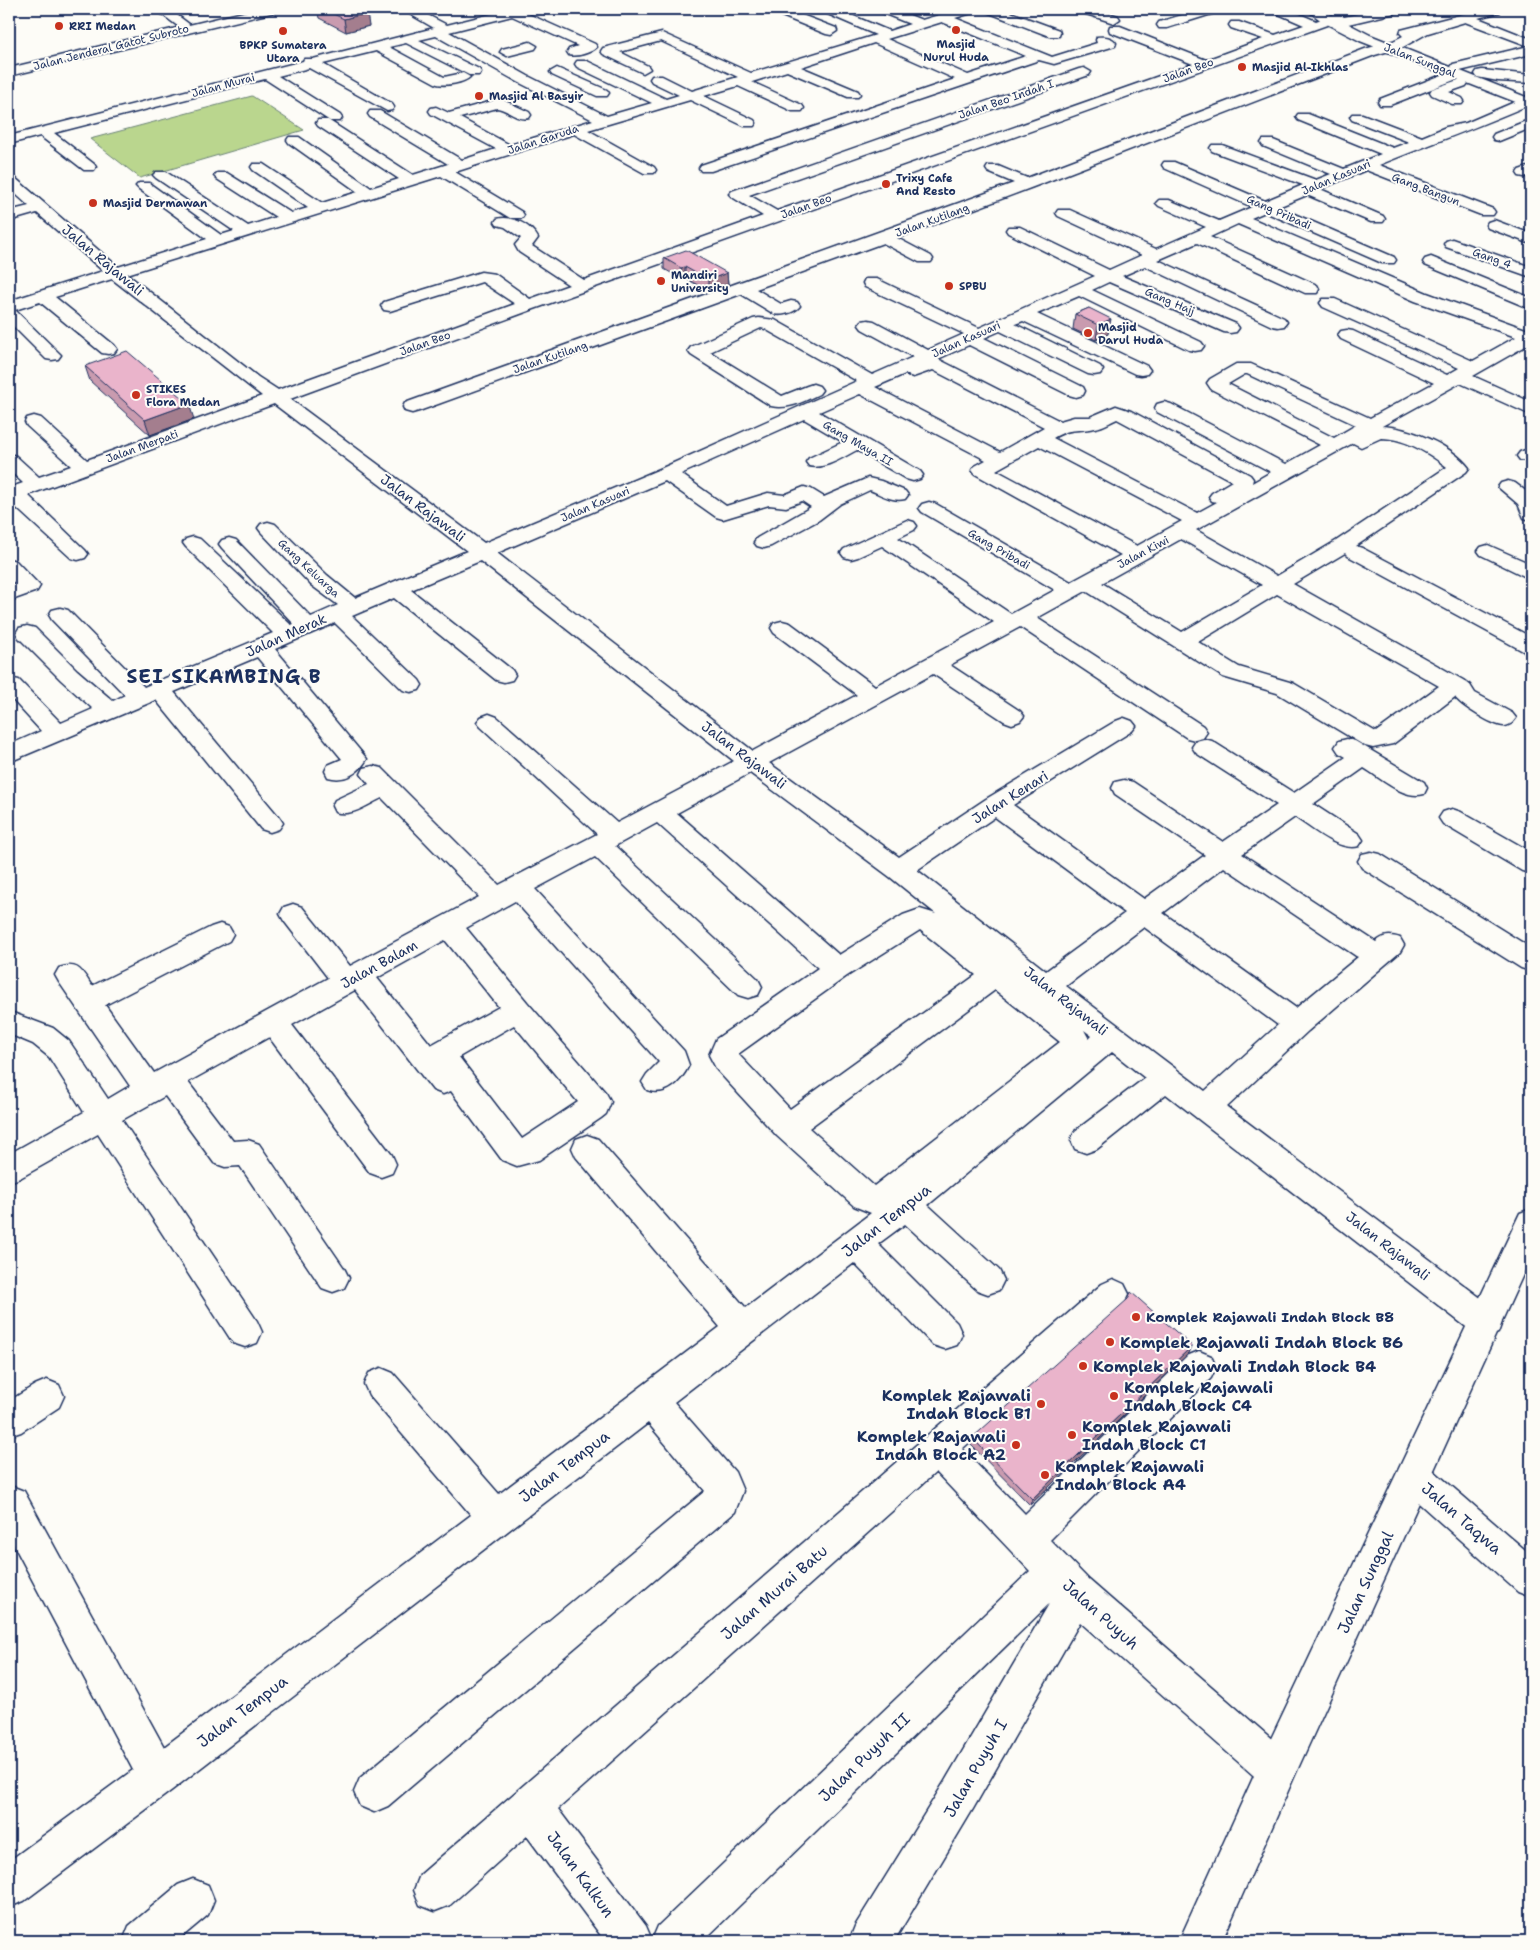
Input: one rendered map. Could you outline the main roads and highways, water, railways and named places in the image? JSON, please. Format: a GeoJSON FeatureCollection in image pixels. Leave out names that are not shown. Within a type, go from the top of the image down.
{"type":"FeatureCollection","features":[{"type":"Feature","properties":{"kind":"place","name":"RRI Medan"},"geometry":{"type":"Point","coordinates":[59,26]}},
{"type":"Feature","properties":{"kind":"place","name":"Masjid Nurul Huda"},"geometry":{"type":"Point","coordinates":[956,30]}},
{"type":"Feature","properties":{"kind":"place","name":"BPKP Sumatera Utara"},"geometry":{"type":"Point","coordinates":[283,31]}},
{"type":"Feature","properties":{"kind":"place","name":"Masjid Al-Ikhlas"},"geometry":{"type":"Point","coordinates":[1242,67]}},
{"type":"Feature","properties":{"kind":"place","name":"Masjid Al Basyir"},"geometry":{"type":"Point","coordinates":[479,96]}},
{"type":"Feature","properties":{"kind":"place","name":"Trixy Cafe And Resto"},"geometry":{"type":"Point","coordinates":[886,184]}},
{"type":"Feature","properties":{"kind":"place","name":"Masjid Dermawan"},"geometry":{"type":"Point","coordinates":[93,203]}},
{"type":"Feature","properties":{"kind":"place","name":"Mandiri University"},"geometry":{"type":"Point","coordinates":[661,281]}},
{"type":"Feature","properties":{"kind":"place","name":"SPBU"},"geometry":{"type":"Point","coordinates":[949,286]}},
{"type":"Feature","properties":{"kind":"place","name":"Masjid Darul Huda"},"geometry":{"type":"Point","coordinates":[1088,333]}},
{"type":"Feature","properties":{"kind":"place","name":"STIKES Flora Medan"},"geometry":{"type":"Point","coordinates":[136,395]}},
{"type":"Feature","properties":{"kind":"place","name":"Komplek Rajawali Indah Block B8"},"geometry":{"type":"Point","coordinates":[1136,1317]}},
{"type":"Feature","properties":{"kind":"place","name":"Komplek Rajawali Indah Block B6"},"geometry":{"type":"Point","coordinates":[1110,1342]}},
{"type":"Feature","properties":{"kind":"place","name":"Komplek Rajawali Indah Block B4"},"geometry":{"type":"Point","coordinates":[1083,1366]}},
{"type":"Feature","properties":{"kind":"place","name":"Komplek Rajawali Indah Block C4"},"geometry":{"type":"Point","coordinates":[1114,1396]}},
{"type":"Feature","properties":{"kind":"place","name":"Komplek Rajawali Indah Block B1"},"geometry":{"type":"Point","coordinates":[1041,1404]}},
{"type":"Feature","properties":{"kind":"place","name":"Komplek Rajawali Indah Block C1"},"geometry":{"type":"Point","coordinates":[1072,1435]}},
{"type":"Feature","properties":{"kind":"place","name":"Komplek Rajawali Indah Block A2"},"geometry":{"type":"Point","coordinates":[1016,1445]}},
{"type":"Feature","properties":{"kind":"place","name":"Komplek Rajawali Indah Block A4"},"geometry":{"type":"Point","coordinates":[1045,1475]}},
{"type":"Feature","properties":{"kind":"district","name":"SEI SIKAMBING B"},"geometry":{"type":"Point","coordinates":[224,676]}}]}
